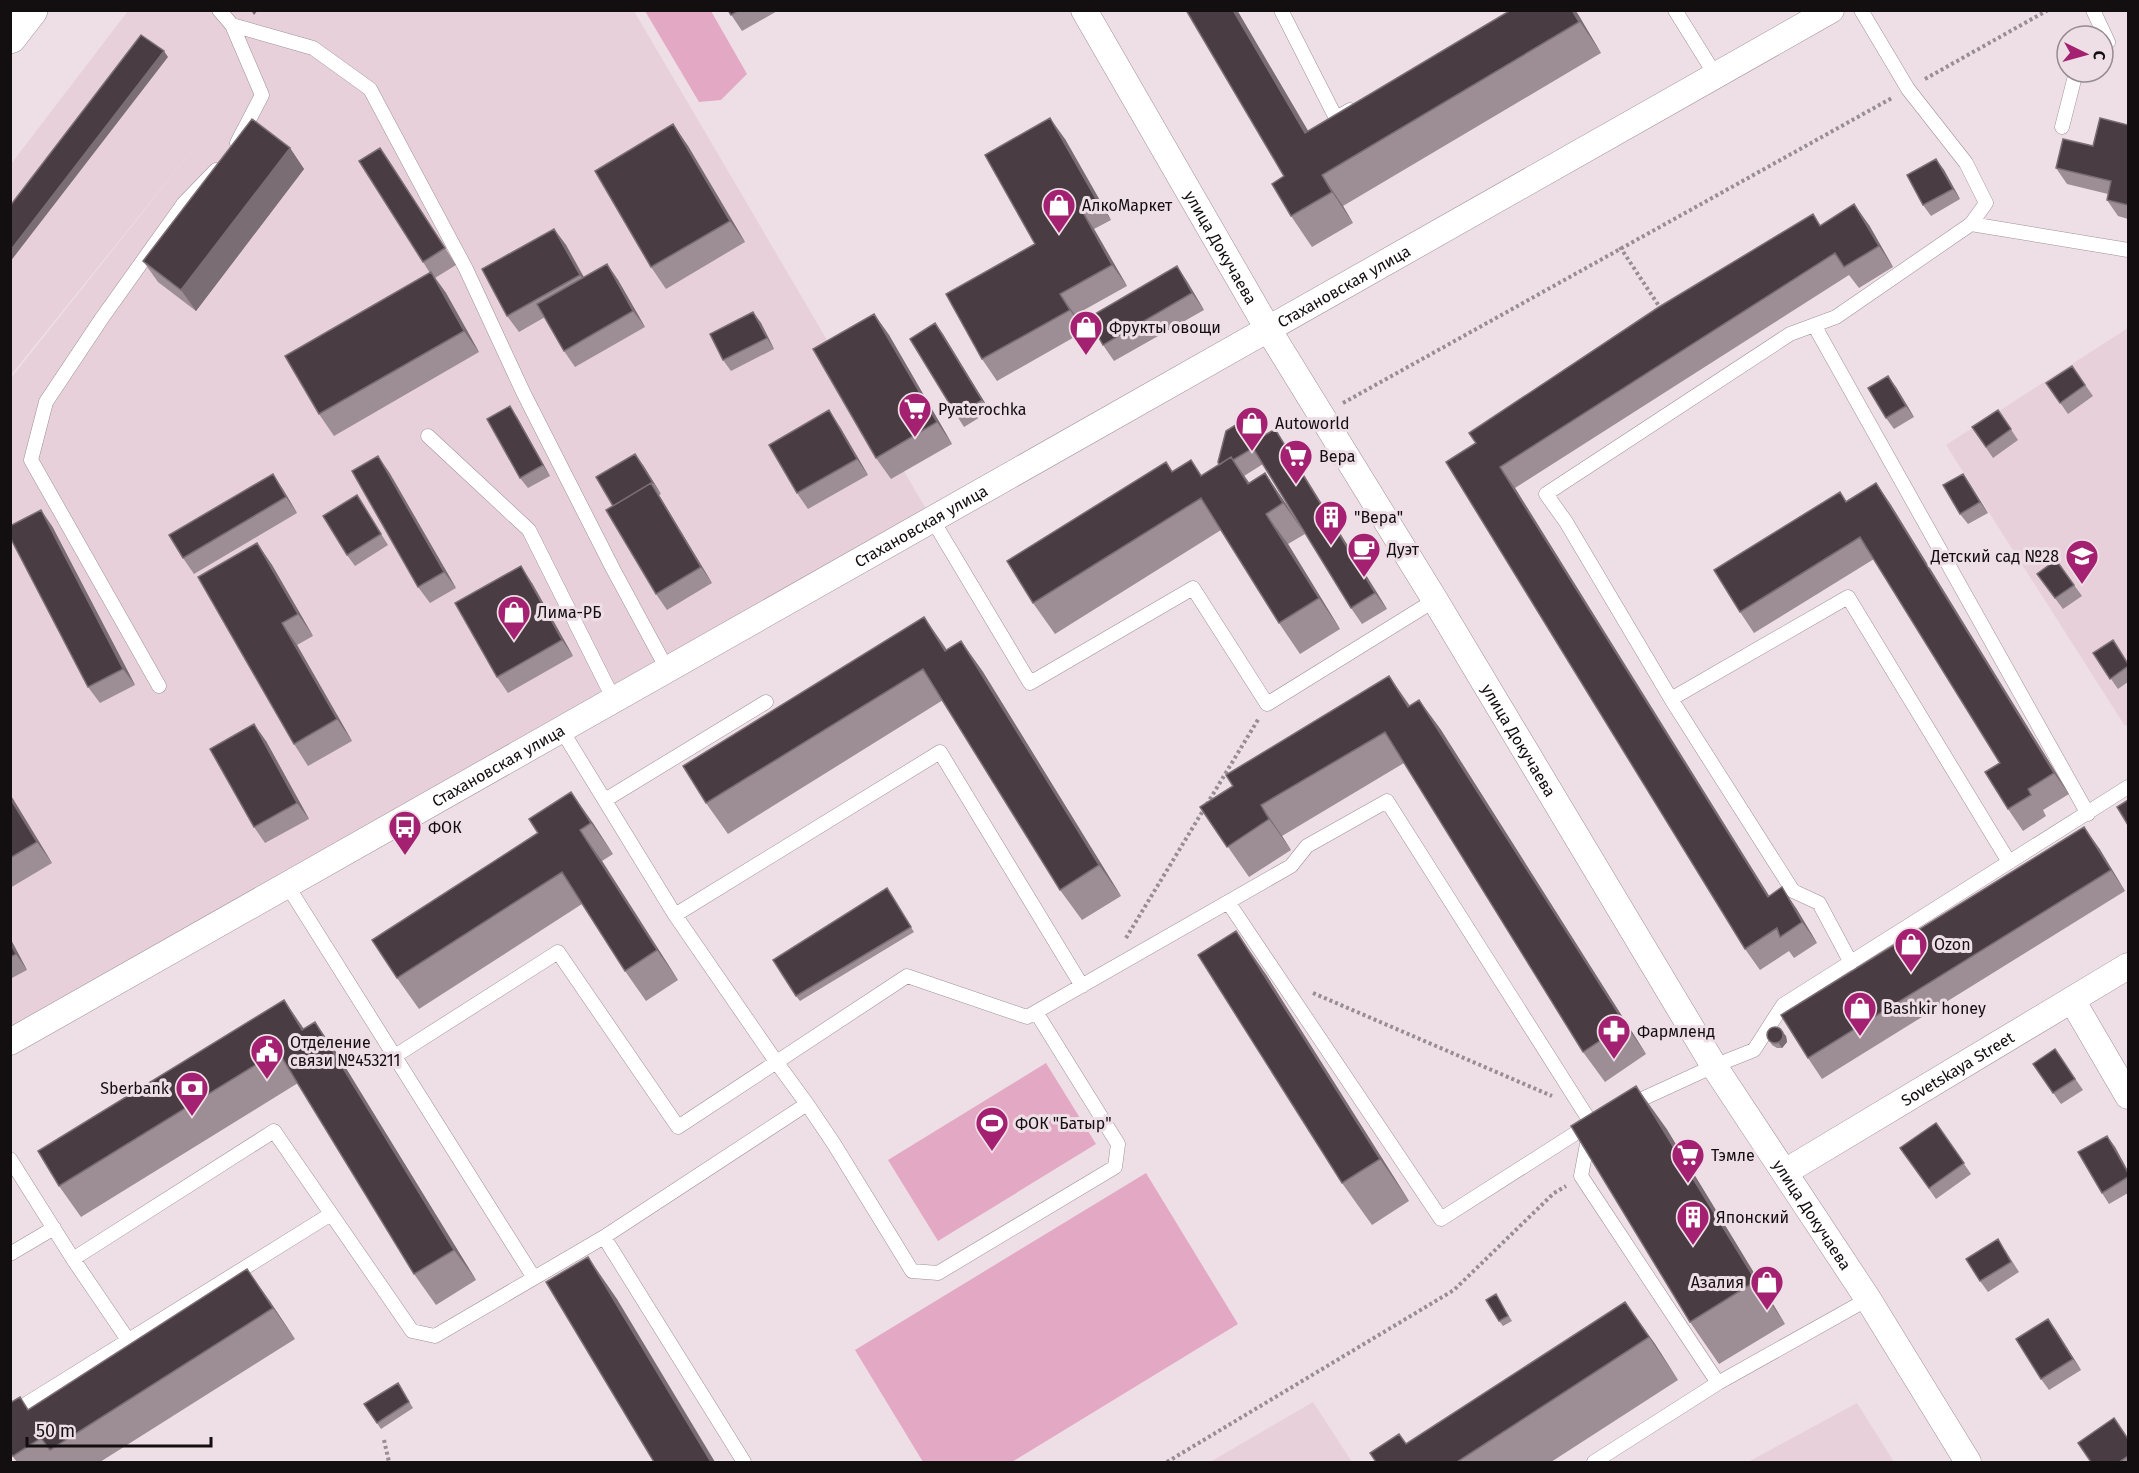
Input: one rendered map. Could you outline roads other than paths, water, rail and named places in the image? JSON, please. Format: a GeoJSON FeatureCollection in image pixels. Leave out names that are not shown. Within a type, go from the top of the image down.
{"type":"FeatureCollection","features":[{"type":"Feature","properties":{"kind":"main road"},"geometry":{"type":"LineString","coordinates":[[10,37],[31,10]]}},
{"type":"Feature","properties":{"kind":"street","name":"Стахановская улица"},"geometry":{"type":"LineString","coordinates":[[10,1042],[1831,10]]}},
{"type":"Feature","properties":{"kind":"street","name":"улица Докучаева"},"geometry":{"type":"LineString","coordinates":[[1092,13],[1268,329],[1436,600],[1714,1066],[1868,1299],[1968,1462]]}},
{"type":"Feature","properties":{"kind":"street","name":"Sovetskaya Street"},"geometry":{"type":"LineString","coordinates":[[1785,1172],[2128,966]]}},
{"type":"Feature","properties":{"kind":"street"},"geometry":{"type":"LineString","coordinates":[[2072,1000],[2128,1096]]}},
{"type":"Feature","properties":{"kind":"lane"},"geometry":{"type":"LineString","coordinates":[[159,686],[31,460],[46,402],[184,203],[229,155],[262,95],[232,26],[219,10]]}},
{"type":"Feature","properties":{"kind":"lane"},"geometry":{"type":"LineString","coordinates":[[1281,10],[1336,118],[1367,101]]}},
{"type":"Feature","properties":{"kind":"lane"},"geometry":{"type":"LineString","coordinates":[[1675,10],[1716,76]]}},
{"type":"Feature","properties":{"kind":"lane"},"geometry":{"type":"LineString","coordinates":[[1851,963],[1819,903],[1793,891],[1671,699],[1566,522],[1545,494],[1790,334],[1836,317],[1971,224],[1986,203],[1966,163],[1908,89],[1861,10]]}},
{"type":"Feature","properties":{"kind":"lane"},"geometry":{"type":"LineString","coordinates":[[2093,10],[2100,24]]}},
{"type":"Feature","properties":{"kind":"lane"},"geometry":{"type":"LineString","coordinates":[[232,26],[313,48],[370,89],[466,269],[524,394],[667,669]]}},
{"type":"Feature","properties":{"kind":"lane"},"geometry":{"type":"LineString","coordinates":[[2062,127],[2073,84]]}},
{"type":"Feature","properties":{"kind":"lane"},"geometry":{"type":"LineString","coordinates":[[1971,224],[2128,250]]}},
{"type":"Feature","properties":{"kind":"lane"},"geometry":{"type":"LineString","coordinates":[[1814,325],[2088,814]]}},
{"type":"Feature","properties":{"kind":"lane"},"geometry":{"type":"LineString","coordinates":[[428,436],[529,530],[614,700]]}},
{"type":"Feature","properties":{"kind":"lane"},"geometry":{"type":"LineString","coordinates":[[932,519],[1030,683],[1193,588],[1267,704],[1436,600]]}},
{"type":"Feature","properties":{"kind":"lane"},"geometry":{"type":"LineString","coordinates":[[1671,699],[1848,597],[2010,862]]}},
{"type":"Feature","properties":{"kind":"lane"},"geometry":{"type":"LineString","coordinates":[[604,800],[766,702]]}},
{"type":"Feature","properties":{"kind":"lane"},"geometry":{"type":"LineString","coordinates":[[561,729],[675,915],[834,1144],[912,1271],[938,1273],[1115,1167],[1119,1144],[1036,1012]]}},
{"type":"Feature","properties":{"kind":"lane"},"geometry":{"type":"LineString","coordinates":[[675,915],[940,752],[1082,986]]}},
{"type":"Feature","properties":{"kind":"lane"},"geometry":{"type":"LineString","coordinates":[[1228,902],[1441,1219],[1602,1118],[1754,1050],[1783,1005],[2128,787]]}},
{"type":"Feature","properties":{"kind":"lane"},"geometry":{"type":"LineString","coordinates":[[395,1056],[558,952],[678,1127],[907,976],[1027,1017],[1291,866],[1307,846],[1387,801],[1583,1109],[1602,1118]]}},
{"type":"Feature","properties":{"kind":"lane"},"geometry":{"type":"LineString","coordinates":[[287,885],[534,1278]]}},
{"type":"Feature","properties":{"kind":"lane"},"geometry":{"type":"LineString","coordinates":[[73,1259],[274,1131],[412,1331],[435,1336],[604,1237],[807,1104]]}},
{"type":"Feature","properties":{"kind":"lane"},"geometry":{"type":"LineString","coordinates":[[1602,1118],[1581,1176],[1718,1383]]}},
{"type":"Feature","properties":{"kind":"lane"},"geometry":{"type":"LineString","coordinates":[[10,1159],[73,1259],[128,1340]]}},
{"type":"Feature","properties":{"kind":"lane"},"geometry":{"type":"LineString","coordinates":[[10,1414],[331,1214]]}},
{"type":"Feature","properties":{"kind":"lane"},"geometry":{"type":"LineString","coordinates":[[10,1254],[54,1228]]}},
{"type":"Feature","properties":{"kind":"lane"},"geometry":{"type":"LineString","coordinates":[[604,1237],[744,1462]]}},
{"type":"Feature","properties":{"kind":"lane"},"geometry":{"type":"LineString","coordinates":[[1594,1462],[1718,1383],[1868,1299]]}},
{"type":"Feature","properties":{"kind":"place","name":"АлкоМаркет"},"geometry":{"type":"Point","coordinates":[1059,234]}},
{"type":"Feature","properties":{"kind":"place","name":"Фрукты овощи"},"geometry":{"type":"Point","coordinates":[1086,356]}},
{"type":"Feature","properties":{"kind":"place","name":"Pyaterochka"},"geometry":{"type":"Point","coordinates":[915,438]}},
{"type":"Feature","properties":{"kind":"place","name":"Autoworld"},"geometry":{"type":"Point","coordinates":[1252,452]}},
{"type":"Feature","properties":{"kind":"place","name":"Вера"},"geometry":{"type":"Point","coordinates":[1296,485]}},
{"type":"Feature","properties":{"kind":"place","name":"\"Вера\""},"geometry":{"type":"Point","coordinates":[1331,546]}},
{"type":"Feature","properties":{"kind":"place","name":"Дуэт"},"geometry":{"type":"Point","coordinates":[1364,578]}},
{"type":"Feature","properties":{"kind":"place","name":"Детский сад №28"},"geometry":{"type":"Point","coordinates":[2082,585]}},
{"type":"Feature","properties":{"kind":"place","name":"Лима-РБ"},"geometry":{"type":"Point","coordinates":[514,641]}},
{"type":"Feature","properties":{"kind":"place","name":"ФОК"},"geometry":{"type":"Point","coordinates":[405,856]}},
{"type":"Feature","properties":{"kind":"place","name":"Ozon"},"geometry":{"type":"Point","coordinates":[1911,973]}},
{"type":"Feature","properties":{"kind":"place","name":"Bashkir honey"},"geometry":{"type":"Point","coordinates":[1860,1037]}},
{"type":"Feature","properties":{"kind":"place","name":"Фармленд"},"geometry":{"type":"Point","coordinates":[1614,1060]}},
{"type":"Feature","properties":{"kind":"place","name":"Отделение связи №453211"},"geometry":{"type":"Point","coordinates":[267,1080]}},
{"type":"Feature","properties":{"kind":"place","name":"Sberbank"},"geometry":{"type":"Point","coordinates":[192,1117]}},
{"type":"Feature","properties":{"kind":"place","name":"ФОК \"Батыр\""},"geometry":{"type":"Point","coordinates":[992,1152]}},
{"type":"Feature","properties":{"kind":"place","name":"Тэмле"},"geometry":{"type":"Point","coordinates":[1688,1184]}},
{"type":"Feature","properties":{"kind":"place","name":"Японский"},"geometry":{"type":"Point","coordinates":[1693,1246]}},
{"type":"Feature","properties":{"kind":"place","name":"Азалия"},"geometry":{"type":"Point","coordinates":[1767,1311]}}]}
